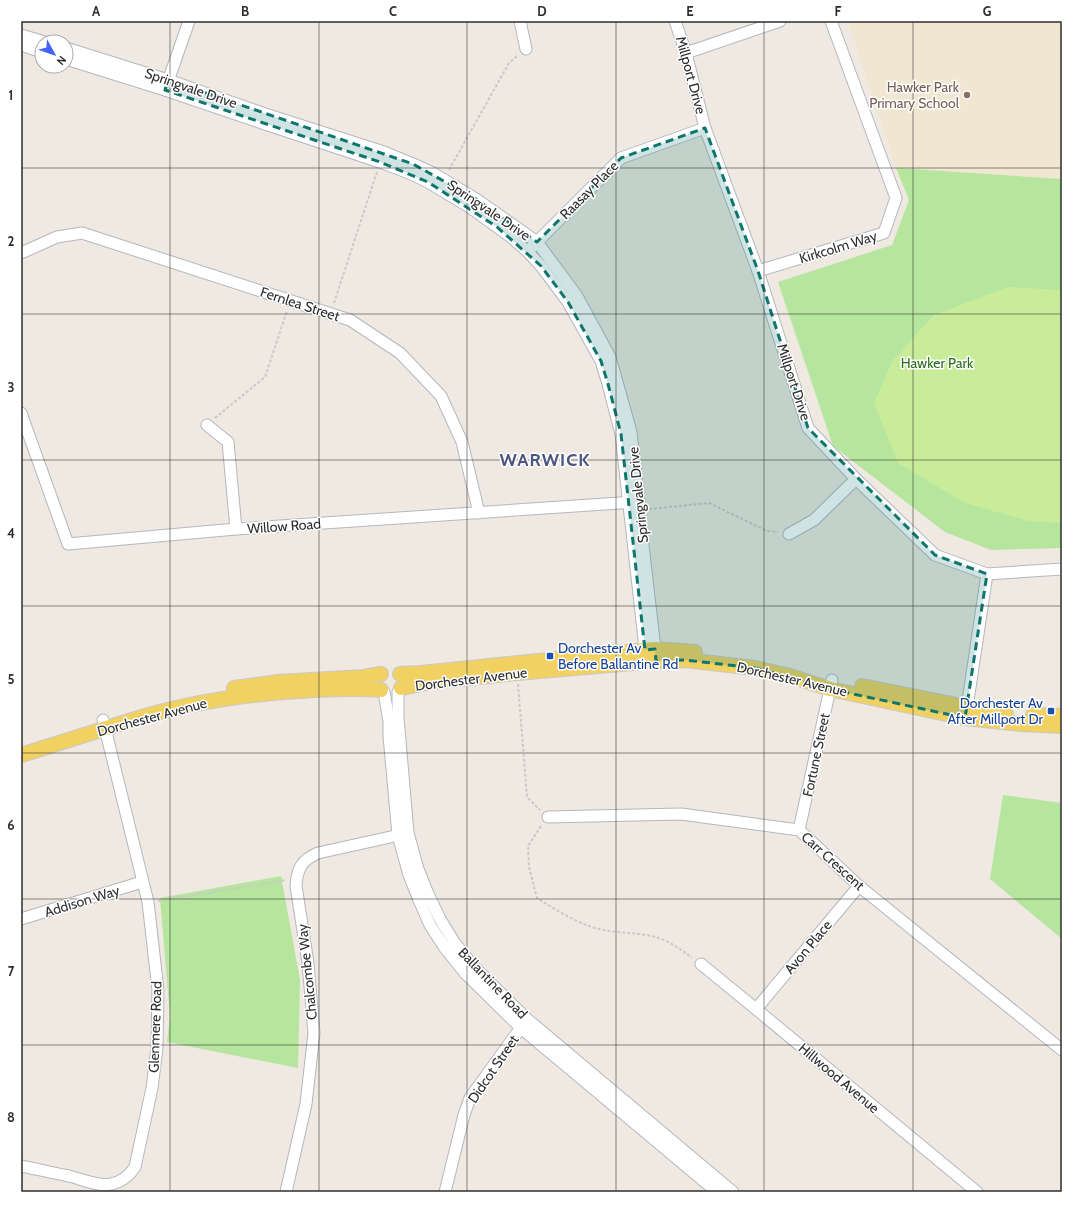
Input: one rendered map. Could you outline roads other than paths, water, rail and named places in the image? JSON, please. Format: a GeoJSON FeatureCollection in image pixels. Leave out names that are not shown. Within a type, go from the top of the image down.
{"type":"FeatureCollection","features":[{"type":"Feature","properties":{"kind":"main road","name":"Dorchester Avenue"},"geometry":{"type":"LineString","coordinates":[[400,674],[651,656],[726,654],[760,661],[831,684],[966,713],[1020,724],[1062,726]]}},
{"type":"Feature","properties":{"kind":"main road","name":"Dorchester Avenue"},"geometry":{"type":"LineString","coordinates":[[21,745],[203,703],[239,697],[315,690],[365,688],[393,694],[399,690],[432,682],[651,656]]}},
{"type":"Feature","properties":{"kind":"main road","name":"Dorchester Avenue"},"geometry":{"type":"LineString","coordinates":[[21,755],[104,725],[147,707],[208,692],[278,682],[363,677],[381,674],[388,670],[397,671],[400,674],[403,681],[399,690]]}},
{"type":"Feature","properties":{"kind":"main road"},"geometry":{"type":"LineString","coordinates":[[381,674],[378,684],[382,691]]}},
{"type":"Feature","properties":{"kind":"main road","name":"Dorchester Avenue"},"geometry":{"type":"LineString","coordinates":[[966,713],[1062,716]]}},
{"type":"Feature","properties":{"kind":"street"},"geometry":{"type":"LineString","coordinates":[[166,85],[189,21]]}},
{"type":"Feature","properties":{"kind":"street"},"geometry":{"type":"LineString","coordinates":[[520,21],[526,49]]}},
{"type":"Feature","properties":{"kind":"street","name":"Millport Drive"},"geometry":{"type":"LineString","coordinates":[[675,21],[686,53],[705,128],[758,271],[808,428],[856,479],[935,555],[987,574]]}},
{"type":"Feature","properties":{"kind":"street"},"geometry":{"type":"LineString","coordinates":[[686,53],[780,21]]}},
{"type":"Feature","properties":{"kind":"street","name":"Kirkcolm Way"},"geometry":{"type":"LineString","coordinates":[[758,271],[884,233],[896,198],[830,21]]}},
{"type":"Feature","properties":{"kind":"street"},"geometry":{"type":"LineString","coordinates":[[21,35],[34,39]]}},
{"type":"Feature","properties":{"kind":"street"},"geometry":{"type":"LineString","coordinates":[[21,45],[34,49]]}},
{"type":"Feature","properties":{"kind":"street","name":"Springvale Drive"},"geometry":{"type":"LineString","coordinates":[[74,51],[262,123],[380,162],[428,182],[470,208],[511,237],[541,266],[568,302],[601,361],[614,404],[636,505]]}},
{"type":"Feature","properties":{"kind":"street","name":"Springvale Drive"},"geometry":{"type":"LineString","coordinates":[[74,61],[166,85],[265,114],[384,152],[443,179],[476,199],[537,242],[576,296],[610,357],[631,432],[636,505],[651,656]]}},
{"type":"Feature","properties":{"kind":"street","name":"Raasay Place"},"geometry":{"type":"LineString","coordinates":[[527,251],[621,158],[705,128]]}},
{"type":"Feature","properties":{"kind":"street","name":"Fernlea Street"},"geometry":{"type":"LineString","coordinates":[[21,254],[57,237],[82,233],[350,320],[400,353],[441,396],[462,442],[479,513]]}},
{"type":"Feature","properties":{"kind":"street","name":"Willow Road"},"geometry":{"type":"LineString","coordinates":[[21,413],[68,544],[236,529],[479,513],[636,505]]}},
{"type":"Feature","properties":{"kind":"street"},"geometry":{"type":"LineString","coordinates":[[207,425],[228,442],[236,529]]}},
{"type":"Feature","properties":{"kind":"street"},"geometry":{"type":"LineString","coordinates":[[790,534],[814,520],[856,479]]}},
{"type":"Feature","properties":{"kind":"street"},"geometry":{"type":"LineString","coordinates":[[966,713],[987,574],[1062,569]]}},
{"type":"Feature","properties":{"kind":"street","name":"Fortune Street"},"geometry":{"type":"LineString","coordinates":[[799,830],[831,684]]}},
{"type":"Feature","properties":{"kind":"street","name":"Ballantine Road"},"geometry":{"type":"LineString","coordinates":[[399,690],[398,718],[403,834]]}},
{"type":"Feature","properties":{"kind":"street","name":"Ballantine Road"},"geometry":{"type":"LineString","coordinates":[[382,691],[389,721],[389,736],[409,875],[430,925],[444,948],[465,973],[717,1192]]}},
{"type":"Feature","properties":{"kind":"street","name":"Glenmere Road"},"geometry":{"type":"LineString","coordinates":[[21,1166],[110,1185],[124,1180],[135,1167],[152,1088],[157,1048],[158,990],[148,902],[104,725]]}},
{"type":"Feature","properties":{"kind":"street","name":"Carr Crescent"},"geometry":{"type":"LineString","coordinates":[[548,817],[681,814],[799,830],[859,886],[1062,1050]]}},
{"type":"Feature","properties":{"kind":"street","name":"Chalcombe Way"},"geometry":{"type":"LineString","coordinates":[[286,1192],[306,1104],[314,1032],[308,963],[296,878],[303,862],[318,852],[403,834]]}},
{"type":"Feature","properties":{"kind":"street","name":"Addison Way"},"geometry":{"type":"LineString","coordinates":[[21,919],[142,882]]}},
{"type":"Feature","properties":{"kind":"street","name":"Avon Place"},"geometry":{"type":"LineString","coordinates":[[756,1009],[859,886]]}},
{"type":"Feature","properties":{"kind":"street","name":"Hillwood Avenue"},"geometry":{"type":"LineString","coordinates":[[701,964],[977,1192]]}},
{"type":"Feature","properties":{"kind":"street","name":"Ballantine Road"},"geometry":{"type":"LineString","coordinates":[[524,1024],[733,1192]]}},
{"type":"Feature","properties":{"kind":"street","name":"Didcot Street"},"geometry":{"type":"LineString","coordinates":[[445,1192],[464,1115],[470,1098],[524,1024]]}},
{"type":"Feature","properties":{"kind":"place","name":"Hawker Park Primary School"},"geometry":{"type":"Point","coordinates":[967,95]}},
{"type":"Feature","properties":{"kind":"place","name":"Dorchester Av Before Ballantine Rd"},"geometry":{"type":"Point","coordinates":[550,656]}},
{"type":"Feature","properties":{"kind":"place","name":"Dorchester Av After Millport Dr"},"geometry":{"type":"Point","coordinates":[1051,711]}},
{"type":"Feature","properties":{"kind":"district","name":"WARWICK"},"geometry":{"type":"Point","coordinates":[545,460]}},
{"type":"Feature","properties":{"kind":"park label","name":"Hawker Park"},"geometry":{"type":"Point","coordinates":[937,363]}}]}
